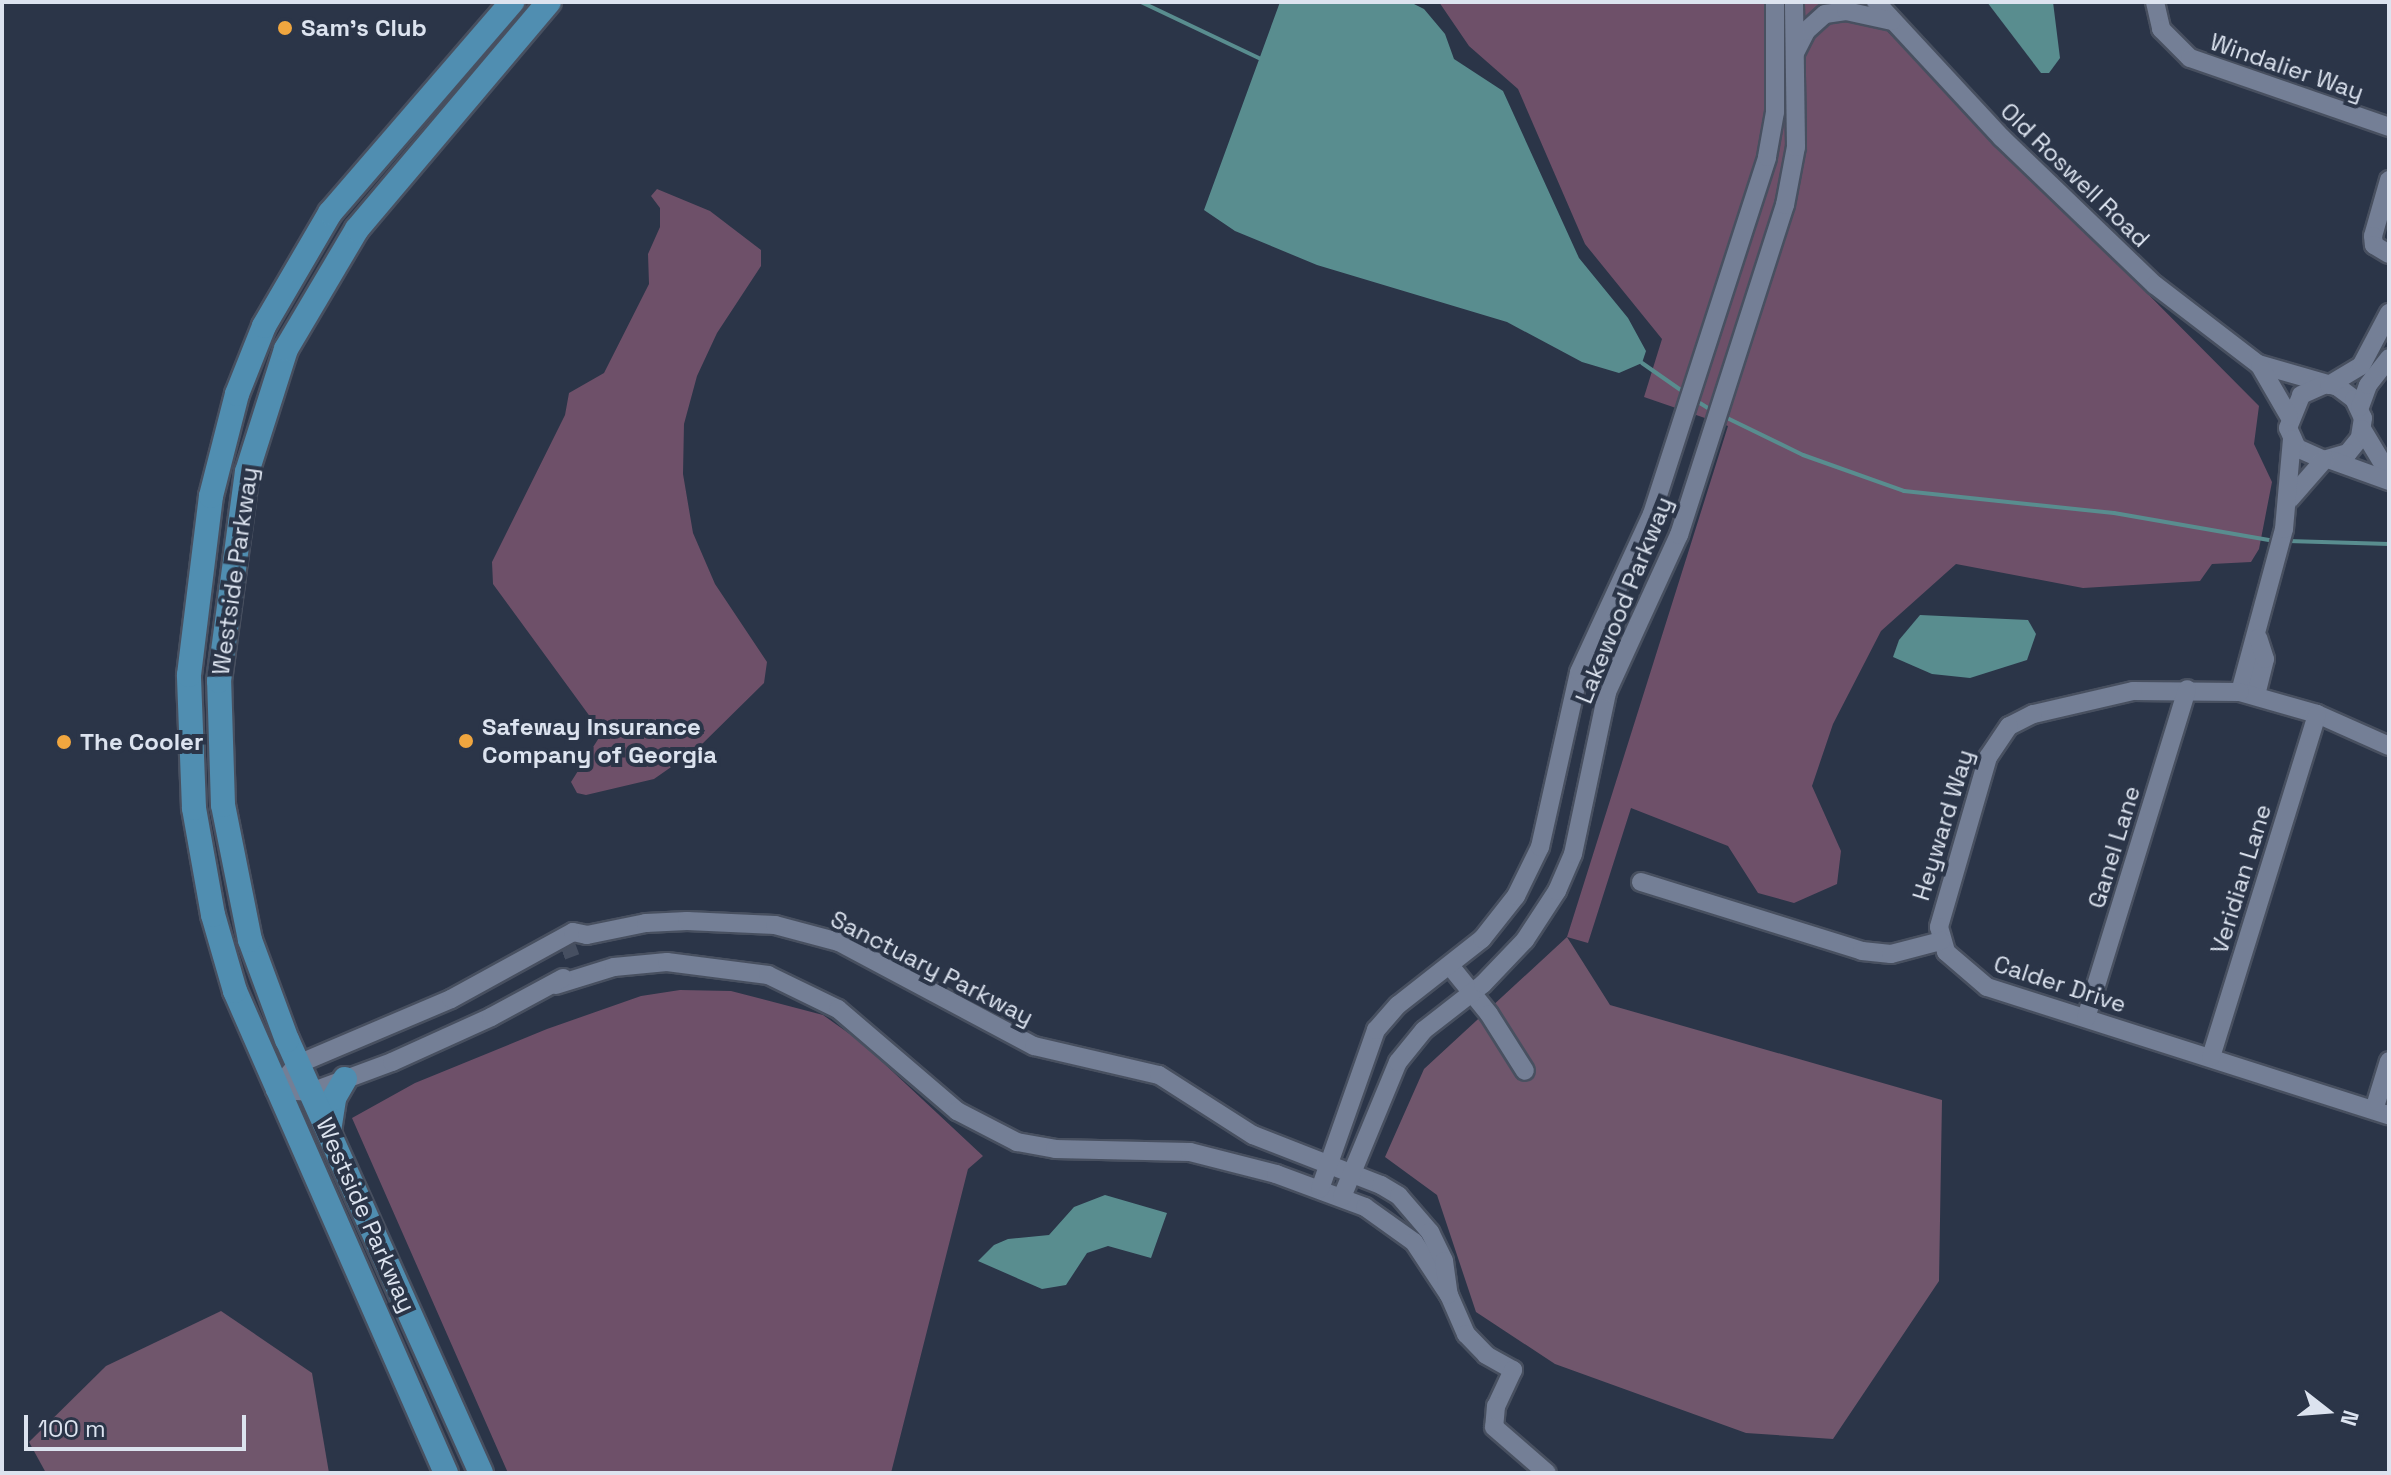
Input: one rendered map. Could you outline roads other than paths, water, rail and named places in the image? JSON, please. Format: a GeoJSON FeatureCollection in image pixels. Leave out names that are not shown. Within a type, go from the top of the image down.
{"type":"FeatureCollection","features":[{"type":"Feature","properties":{"kind":"main road","name":"Westside Parkway"},"geometry":{"type":"LineString","coordinates":[[446,1473],[275,1090],[222,950],[194,808],[189,675],[211,496],[250,358],[302,253],[354,184],[512,2]]}},
{"type":"Feature","properties":{"kind":"main road","name":"Westside Parkway"},"geometry":{"type":"LineString","coordinates":[[481,1473],[298,1064],[250,940],[230,855],[220,772],[222,632],[247,472],[275,377],[328,271],[383,195],[516,47],[549,2]]}},
{"type":"Feature","properties":{"kind":"main road"},"geometry":{"type":"LineString","coordinates":[[329,1131],[334,1098],[345,1079]]}},
{"type":"Feature","properties":{"kind":"street","name":"Lakewood Parkway"},"geometry":{"type":"LineString","coordinates":[[1320,1189],[1376,1030],[1398,1005],[1451,967],[1499,919],[1528,873],[1548,822],[1579,672],[1652,514],[1773,134],[1775,2]]}},
{"type":"Feature","properties":{"kind":"street","name":"Lakewood Parkway"},"geometry":{"type":"LineString","coordinates":[[1342,1197],[1398,1062],[1424,1030],[1472,992],[1525,940],[1552,899],[1573,854],[1607,692],[1679,535],[1785,205],[1796,147],[1794,2]]}},
{"type":"Feature","properties":{"kind":"street","name":"Windalier Way"},"geometry":{"type":"LineString","coordinates":[[2155,2],[2161,29],[2190,58],[2389,127]]}},
{"type":"Feature","properties":{"kind":"street","name":"Old Roswell Road"},"geometry":{"type":"LineString","coordinates":[[1877,3],[2081,216],[2155,285],[2258,364],[2347,392],[2360,407]]}},
{"type":"Feature","properties":{"kind":"street"},"geometry":{"type":"LineString","coordinates":[[1793,59],[1806,31],[1825,14],[1846,11],[1892,21]]}},
{"type":"Feature","properties":{"kind":"street"},"geometry":{"type":"LineString","coordinates":[[2389,180],[2373,236],[2374,245],[2389,254]]}},
{"type":"Feature","properties":{"kind":"street"},"geometry":{"type":"LineString","coordinates":[[2289,416],[2301,395],[2361,366],[2389,313]]}},
{"type":"Feature","properties":{"kind":"street"},"geometry":{"type":"LineString","coordinates":[[2389,358],[2368,385],[2360,407],[2362,429],[2389,474]]}},
{"type":"Feature","properties":{"kind":"street","name":"Old Roswell Road"},"geometry":{"type":"LineString","coordinates":[[2258,364],[2289,416],[2292,439]]}},
{"type":"Feature","properties":{"kind":"street"},"geometry":{"type":"LineString","coordinates":[[2289,502],[2308,473],[2328,460],[2348,453],[2362,429]]}},
{"type":"Feature","properties":{"kind":"street"},"geometry":{"type":"LineString","coordinates":[[2292,439],[2305,455],[2389,481]]}},
{"type":"Feature","properties":{"kind":"street"},"geometry":{"type":"LineString","coordinates":[[2248,694],[2265,659],[2258,638],[2289,502],[2292,439]]}},
{"type":"Feature","properties":{"kind":"street","name":"Heyward Way"},"geometry":{"type":"LineString","coordinates":[[1941,941],[1941,913],[1988,757],[2000,735],[2033,714],[2111,695],[2187,689],[2248,694],[2317,714],[2389,746]]}},
{"type":"Feature","properties":{"kind":"street","name":"Ganel Lane"},"geometry":{"type":"LineString","coordinates":[[2086,1018],[2187,689]]}},
{"type":"Feature","properties":{"kind":"street","name":"Veridian Lane"},"geometry":{"type":"LineString","coordinates":[[2211,1057],[2317,714]]}},
{"type":"Feature","properties":{"kind":"street"},"geometry":{"type":"LineString","coordinates":[[1641,882],[1862,951],[1891,954],[1941,941]]}},
{"type":"Feature","properties":{"kind":"street","name":"Sanctuary Parkway"},"geometry":{"type":"LineString","coordinates":[[275,1090],[298,1064],[568,945],[646,923],[718,921],[820,935],[1001,1033],[1034,1046],[1159,1075],[1253,1135],[1351,1172],[1399,1196],[1421,1218],[1444,1261],[1449,1295]]}},
{"type":"Feature","properties":{"kind":"street","name":"Calder Drive"},"geometry":{"type":"LineString","coordinates":[[1941,941],[1977,983],[2381,1112]]}},
{"type":"Feature","properties":{"kind":"street"},"geometry":{"type":"LineString","coordinates":[[275,1090],[311,1092],[561,980],[569,985],[592,969],[693,962],[768,975],[838,1009],[957,1111],[1017,1142],[1055,1149],[1190,1152],[1342,1197],[1401,1229],[1449,1295],[1476,1346],[1513,1370],[1496,1406],[1494,1427],[1547,1473]]}},
{"type":"Feature","properties":{"kind":"street"},"geometry":{"type":"LineString","coordinates":[[1451,967],[1472,992],[1525,1071]]}},
{"type":"Feature","properties":{"kind":"street"},"geometry":{"type":"LineString","coordinates":[[2381,1112],[2389,1061]]}},
{"type":"Feature","properties":{"kind":"waterway"},"geometry":{"type":"LineString","coordinates":[[1141,2],[1259,58]]}},
{"type":"Feature","properties":{"kind":"waterway"},"geometry":{"type":"LineString","coordinates":[[1642,363],[1685,393]]}},
{"type":"Feature","properties":{"kind":"waterway"},"geometry":{"type":"LineString","coordinates":[[1695,400],[1711,410]]}},
{"type":"Feature","properties":{"kind":"waterway"},"geometry":{"type":"LineString","coordinates":[[1723,416],[1803,455],[1904,491],[2114,513],[2275,541]]}},
{"type":"Feature","properties":{"kind":"waterway"},"geometry":{"type":"LineString","coordinates":[[2288,541],[2389,544]]}},
{"type":"Feature","properties":{"kind":"tunnel"},"geometry":{"type":"LineString","coordinates":[[562,951],[576,946]]}},
{"type":"Feature","properties":{"kind":"place","name":"Sam's Club"},"geometry":{"type":"Point","coordinates":[285,28]}},
{"type":"Feature","properties":{"kind":"place","name":"Safeway Insurance Company of Georgia"},"geometry":{"type":"Point","coordinates":[466,741]}},
{"type":"Feature","properties":{"kind":"place","name":"The Cooler"},"geometry":{"type":"Point","coordinates":[64,742]}}]}
